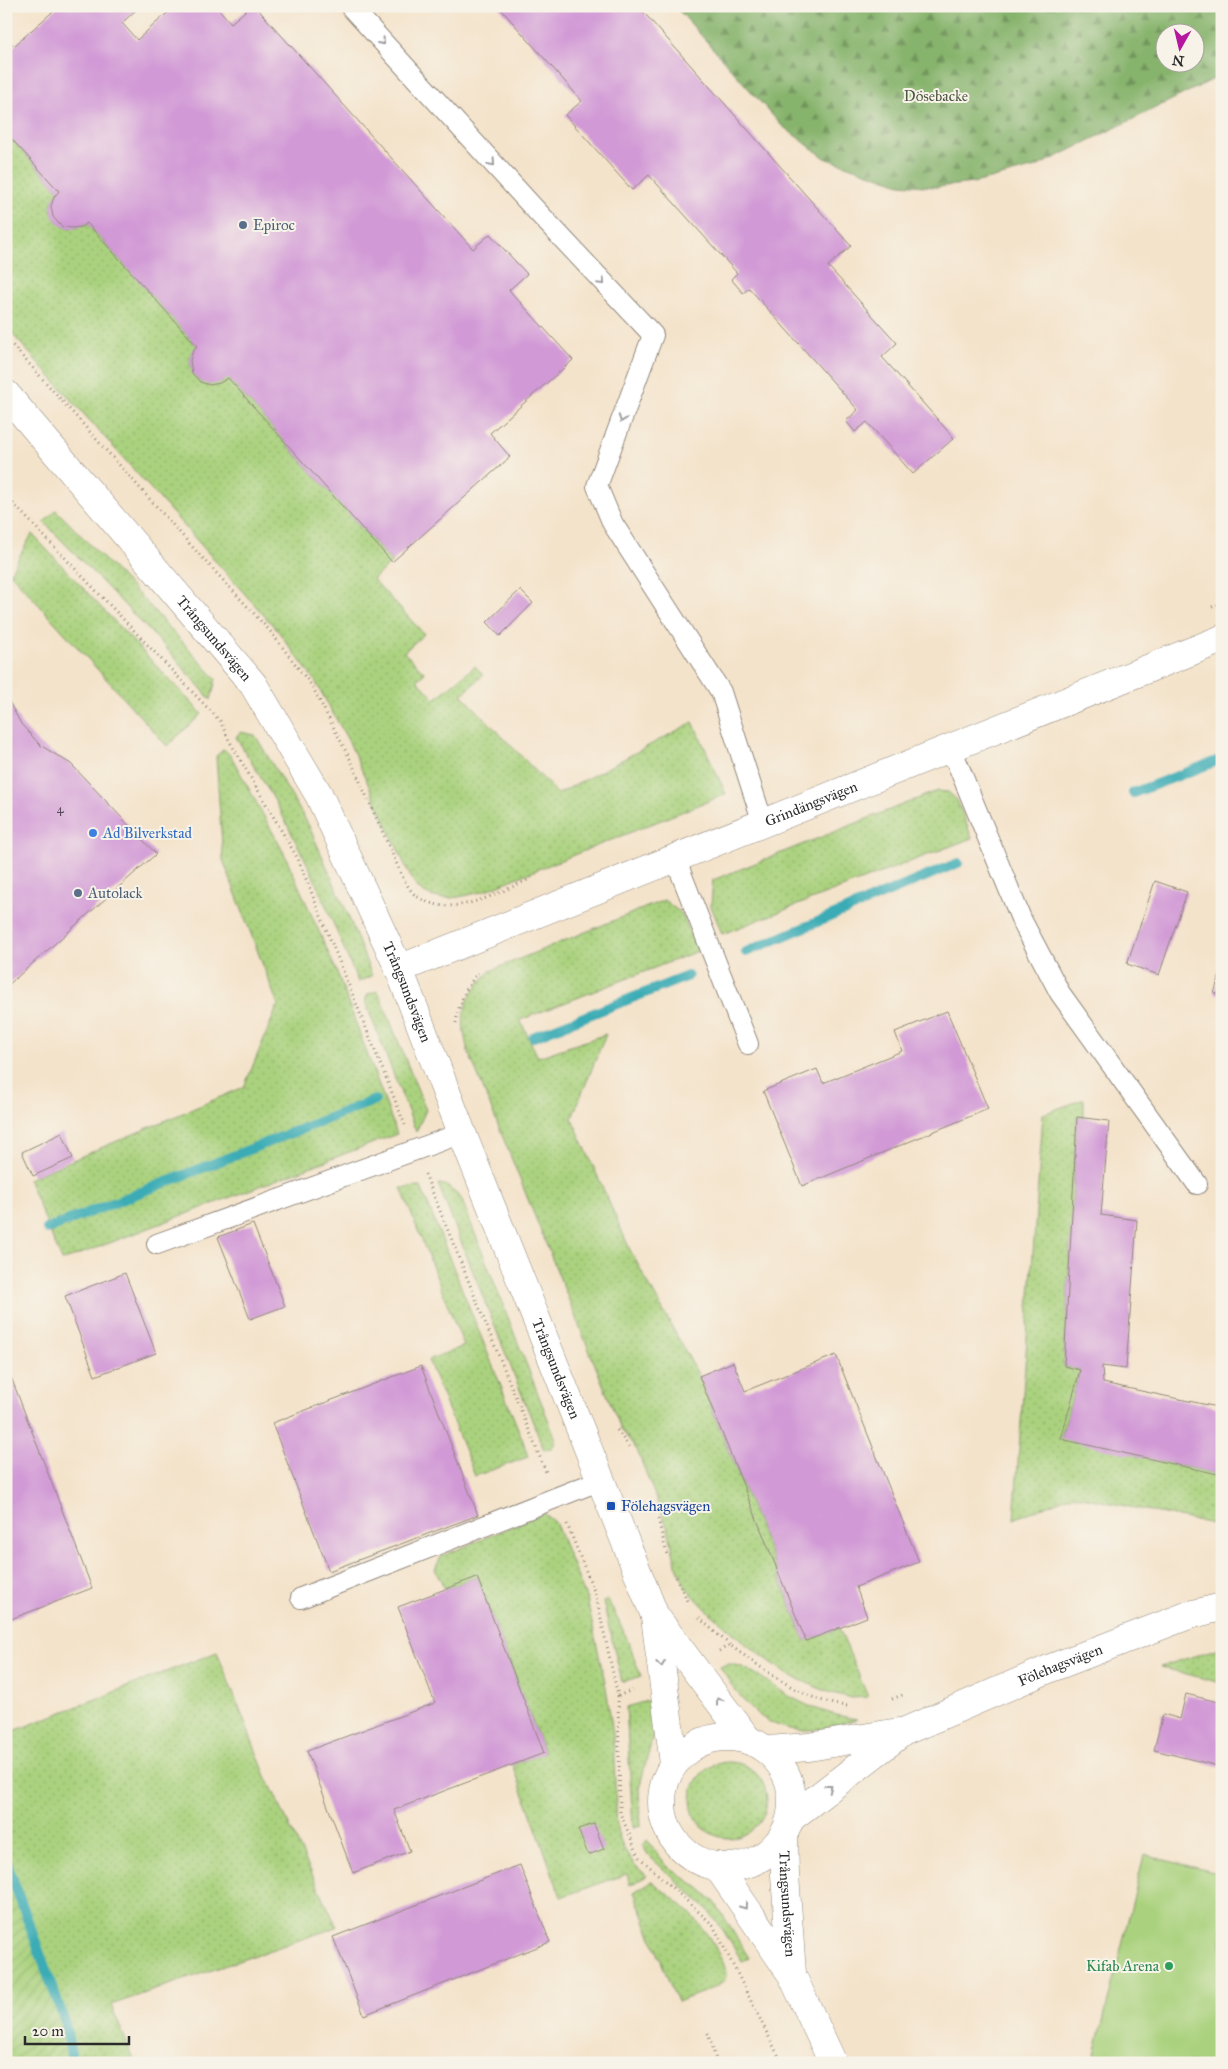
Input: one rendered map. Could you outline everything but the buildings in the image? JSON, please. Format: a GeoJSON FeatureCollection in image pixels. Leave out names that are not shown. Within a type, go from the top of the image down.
{"type":"FeatureCollection","features":[{"type":"Feature","properties":{"kind":"main road","name":"Trångsundsvägen"},"geometry":{"type":"LineString","coordinates":[[6,394],[254,684],[319,795],[400,970],[462,1133],[655,1616],[674,1764]]}},
{"type":"Feature","properties":{"kind":"main road","name":"Trångsundsvägen"},"geometry":{"type":"LineString","coordinates":[[6,405],[41,436]]}},
{"type":"Feature","properties":{"kind":"main road","name":"Grindängsvägen"},"geometry":{"type":"LineString","coordinates":[[400,970],[1222,639]]}},
{"type":"Feature","properties":{"kind":"main road","name":"Fölehagsvägen"},"geometry":{"type":"LineString","coordinates":[[758,1745],[809,1747],[903,1732],[1051,1668],[1189,1615],[1222,1607]]}},
{"type":"Feature","properties":{"kind":"main road","name":"Trångsundsvägen"},"geometry":{"type":"LineString","coordinates":[[655,1616],[692,1665],[758,1745]]}},
{"type":"Feature","properties":{"kind":"main road","name":"Fölehagsvägen"},"geometry":{"type":"LineString","coordinates":[[787,1826],[903,1732]]}},
{"type":"Feature","properties":{"kind":"main road"},"geometry":{"type":"LineString","coordinates":[[728,1736],[758,1745],[782,1766],[790,1782],[793,1800],[787,1826],[772,1850],[755,1861],[736,1866],[717,1866],[696,1859],[679,1845],[667,1827],[662,1806],[664,1784],[674,1764],[689,1748],[709,1739],[728,1736]]}},
{"type":"Feature","properties":{"kind":"main road","name":"Trångsundsvägen"},"geometry":{"type":"LineString","coordinates":[[787,1826],[785,1875],[792,1975]]}},
{"type":"Feature","properties":{"kind":"main road","name":"Trångsundsvägen"},"geometry":{"type":"LineString","coordinates":[[717,1866],[792,1975],[833,2063]]}},
{"type":"Feature","properties":{"kind":"lane"},"geometry":{"type":"LineString","coordinates":[[350,6],[532,206],[653,335],[597,486],[613,524],[721,692],[763,824]]}},
{"type":"Feature","properties":{"kind":"lane"},"geometry":{"type":"LineString","coordinates":[[951,748],[1022,921],[1060,993],[1197,1184]]}},
{"type":"Feature","properties":{"kind":"lane"},"geometry":{"type":"LineString","coordinates":[[675,858],[748,1044]]}},
{"type":"Feature","properties":{"kind":"lane"},"geometry":{"type":"LineString","coordinates":[[157,1244],[462,1133]]}},
{"type":"Feature","properties":{"kind":"lane"},"geometry":{"type":"LineString","coordinates":[[302,1598],[600,1480]]}},
{"type":"Feature","properties":{"kind":"path"},"geometry":{"type":"LineString","coordinates":[[6,338],[270,631],[312,686],[350,759],[403,878],[414,893],[429,902],[448,906],[467,904],[532,879]]}},
{"type":"Feature","properties":{"kind":"path"},"geometry":{"type":"LineString","coordinates":[[6,496],[220,721],[230,742],[298,859],[596,1596],[618,1696],[620,1813],[639,1857],[714,1925],[782,2063]]}},
{"type":"Feature","properties":{"kind":"path"},"geometry":{"type":"LineString","coordinates":[[455,1031],[463,998],[470,982],[481,970]]}},
{"type":"Feature","properties":{"kind":"path"},"geometry":{"type":"LineString","coordinates":[[614,1424],[630,1448]]}},
{"type":"Feature","properties":{"kind":"path"},"geometry":{"type":"LineString","coordinates":[[658,1519],[668,1555]]}},
{"type":"Feature","properties":{"kind":"path"},"geometry":{"type":"LineString","coordinates":[[675,1574],[691,1611]]}},
{"type":"Feature","properties":{"kind":"path"},"geometry":{"type":"LineString","coordinates":[[697,1616],[730,1645],[781,1682],[836,1705],[851,1707]]}},
{"type":"Feature","properties":{"kind":"path"},"geometry":{"type":"LineString","coordinates":[[692,1665],[730,1645]]}},
{"type":"Feature","properties":{"kind":"path"},"geometry":{"type":"LineString","coordinates":[[618,1696],[663,1678]]}},
{"type":"Feature","properties":{"kind":"path"},"geometry":{"type":"LineString","coordinates":[[884,1702],[910,1692]]}},
{"type":"Feature","properties":{"kind":"path"},"geometry":{"type":"LineString","coordinates":[[708,2033],[717,2063]]}},
{"type":"Feature","properties":{"kind":"green space","name":"Dösebacke"},"geometry":{"type":"Polygon","coordinates":[[[675,6],[1222,6],[1222,75],[1036,167],[974,183],[936,187],[900,184],[825,158],[781,125],[675,6]]]}},
{"type":"Feature","properties":{"kind":"green space"},"geometry":{"type":"Polygon","coordinates":[[[6,133],[59,191],[53,199],[51,207],[56,221],[62,226],[70,228],[87,223],[197,346],[191,355],[190,364],[193,373],[200,382],[228,378],[392,562],[373,579],[424,634],[404,652],[425,673],[417,680],[435,699],[475,666],[483,675],[462,695],[558,794],[693,722],[726,794],[484,891],[460,897],[442,898],[426,894],[419,889],[410,876],[349,742],[315,681],[278,631],[6,327],[6,133]]]}},
{"type":"Feature","properties":{"kind":"green space"},"geometry":{"type":"Polygon","coordinates":[[[56,510],[148,604],[216,679],[211,700],[167,649],[44,522],[56,510]]]}},
{"type":"Feature","properties":{"kind":"green space"},"geometry":{"type":"Polygon","coordinates":[[[32,534],[202,714],[167,746],[10,573],[32,534]]]}},
{"type":"Feature","properties":{"kind":"green space"},"geometry":{"type":"Polygon","coordinates":[[[240,732],[255,735],[308,824],[346,910],[372,976],[358,982],[312,873],[275,801],[236,737],[240,732]]]}},
{"type":"Feature","properties":{"kind":"green space"},"geometry":{"type":"Polygon","coordinates":[[[224,749],[231,756],[284,853],[337,972],[397,1134],[62,1261],[28,1179],[244,1087],[278,1005],[223,860],[216,756],[224,749]]]}},
{"type":"Feature","properties":{"kind":"green space"},"geometry":{"type":"Polygon","coordinates":[[[937,791],[948,792],[957,800],[972,838],[722,934],[711,906],[713,880],[937,791]]]}},
{"type":"Feature","properties":{"kind":"green space"},"geometry":{"type":"Polygon","coordinates":[[[664,900],[682,914],[698,951],[520,1020],[538,1057],[606,1034],[572,1118],[631,1252],[699,1376],[805,1641],[839,1628],[868,1697],[851,1698],[825,1691],[787,1674],[746,1644],[708,1611],[686,1588],[676,1564],[668,1529],[637,1450],[621,1429],[468,1051],[464,1027],[466,1007],[474,990],[490,971],[664,900]]]}},
{"type":"Feature","properties":{"kind":"green space"},"geometry":{"type":"Polygon","coordinates":[[[378,991],[426,1110],[416,1132],[365,1001],[368,994],[378,991]]]}},
{"type":"Feature","properties":{"kind":"green space"},"geometry":{"type":"Polygon","coordinates":[[[1084,1099],[1084,1118],[1077,1117],[1064,1366],[1080,1370],[1061,1438],[1222,1475],[1222,1526],[1072,1495],[1014,1519],[1043,1114],[1084,1099]]]}},
{"type":"Feature","properties":{"kind":"green space"},"geometry":{"type":"Polygon","coordinates":[[[438,1184],[446,1185],[461,1198],[555,1437],[555,1444],[550,1449],[544,1450],[438,1184]]]}},
{"type":"Feature","properties":{"kind":"green space"},"geometry":{"type":"Polygon","coordinates":[[[421,1187],[528,1457],[475,1476],[428,1360],[464,1346],[401,1188],[421,1187]]]}},
{"type":"Feature","properties":{"kind":"green space"},"geometry":{"type":"Polygon","coordinates":[[[544,1513],[555,1522],[587,1600],[606,1687],[613,1734],[617,1830],[623,1847],[634,1864],[647,1876],[630,1885],[627,1874],[561,1897],[513,1765],[544,1752],[477,1577],[445,1589],[435,1569],[441,1557],[544,1513]]]}},
{"type":"Feature","properties":{"kind":"green space"},"geometry":{"type":"Polygon","coordinates":[[[608,1600],[625,1634],[641,1676],[622,1682],[603,1602],[608,1600]]]}},
{"type":"Feature","properties":{"kind":"green space"},"geometry":{"type":"Polygon","coordinates":[[[1222,1647],[1222,1681],[1217,1682],[1160,1667],[1222,1647]]]}},
{"type":"Feature","properties":{"kind":"green space"},"geometry":{"type":"Polygon","coordinates":[[[217,1652],[266,1776],[337,1927],[111,2005],[134,2060],[123,2063],[73,2063],[64,2019],[6,1861],[6,1734],[217,1652]]]}},
{"type":"Feature","properties":{"kind":"green space"},"geometry":{"type":"Polygon","coordinates":[[[727,1664],[743,1667],[751,1671],[807,1705],[857,1719],[811,1730],[795,1730],[768,1721],[746,1704],[728,1680],[720,1667],[727,1664]]]}},
{"type":"Feature","properties":{"kind":"green space"},"geometry":{"type":"Polygon","coordinates":[[[650,1700],[655,1728],[639,1789],[641,1826],[633,1828],[626,1707],[650,1700]]]}},
{"type":"Feature","properties":{"kind":"green space"},"geometry":{"type":"Polygon","coordinates":[[[737,1762],[750,1768],[761,1779],[767,1792],[765,1815],[750,1832],[737,1838],[721,1838],[708,1832],[693,1815],[691,1792],[697,1779],[714,1764],[737,1762]]]}},
{"type":"Feature","properties":{"kind":"green space"},"geometry":{"type":"Polygon","coordinates":[[[647,1840],[668,1867],[701,1889],[715,1902],[749,1958],[742,1961],[723,1930],[704,1906],[649,1856],[642,1845],[647,1840]]]}},
{"type":"Feature","properties":{"kind":"green space","name":"Kifab Arena"},"geometry":{"type":"Polygon","coordinates":[[[1144,1855],[1222,1874],[1222,2063],[1113,2063],[1094,2058],[1144,1855]]]}},
{"type":"Feature","properties":{"kind":"green space"},"geometry":{"type":"Polygon","coordinates":[[[6,1862],[64,2019],[73,2063],[6,2063],[6,1862]]]}},
{"type":"Feature","properties":{"kind":"green space"},"geometry":{"type":"Polygon","coordinates":[[[652,1881],[693,1916],[715,1947],[726,1973],[725,1979],[716,1986],[677,2002],[634,1892],[652,1881]]]}},
{"type":"Feature","properties":{"kind":"waterway"},"geometry":{"type":"LineString","coordinates":[[1133,793],[1222,759]]}},
{"type":"Feature","properties":{"kind":"waterway"},"geometry":{"type":"LineString","coordinates":[[746,952],[958,863]]}},
{"type":"Feature","properties":{"kind":"waterway"},"geometry":{"type":"LineString","coordinates":[[533,1037],[688,976]]}},
{"type":"Feature","properties":{"kind":"waterway"},"geometry":{"type":"LineString","coordinates":[[47,1229],[375,1100]]}},
{"type":"Feature","properties":{"kind":"waterway"},"geometry":{"type":"LineString","coordinates":[[6,1861],[64,2019],[73,2063]]}},
{"type":"Feature","properties":{"kind":"place","name":"Epiroc"},"geometry":{"type":"Point","coordinates":[243,225]}},
{"type":"Feature","properties":{"kind":"place","name":"Ad Bilverkstad"},"geometry":{"type":"Point","coordinates":[93,833]}},
{"type":"Feature","properties":{"kind":"place","name":"Autolack"},"geometry":{"type":"Point","coordinates":[78,893]}},
{"type":"Feature","properties":{"kind":"place","name":"Fölehagsvägen"},"geometry":{"type":"Point","coordinates":[611,1506]}},
{"type":"Feature","properties":{"kind":"place","name":"Kifab Arena"},"geometry":{"type":"Point","coordinates":[1169,1966]}}]}
